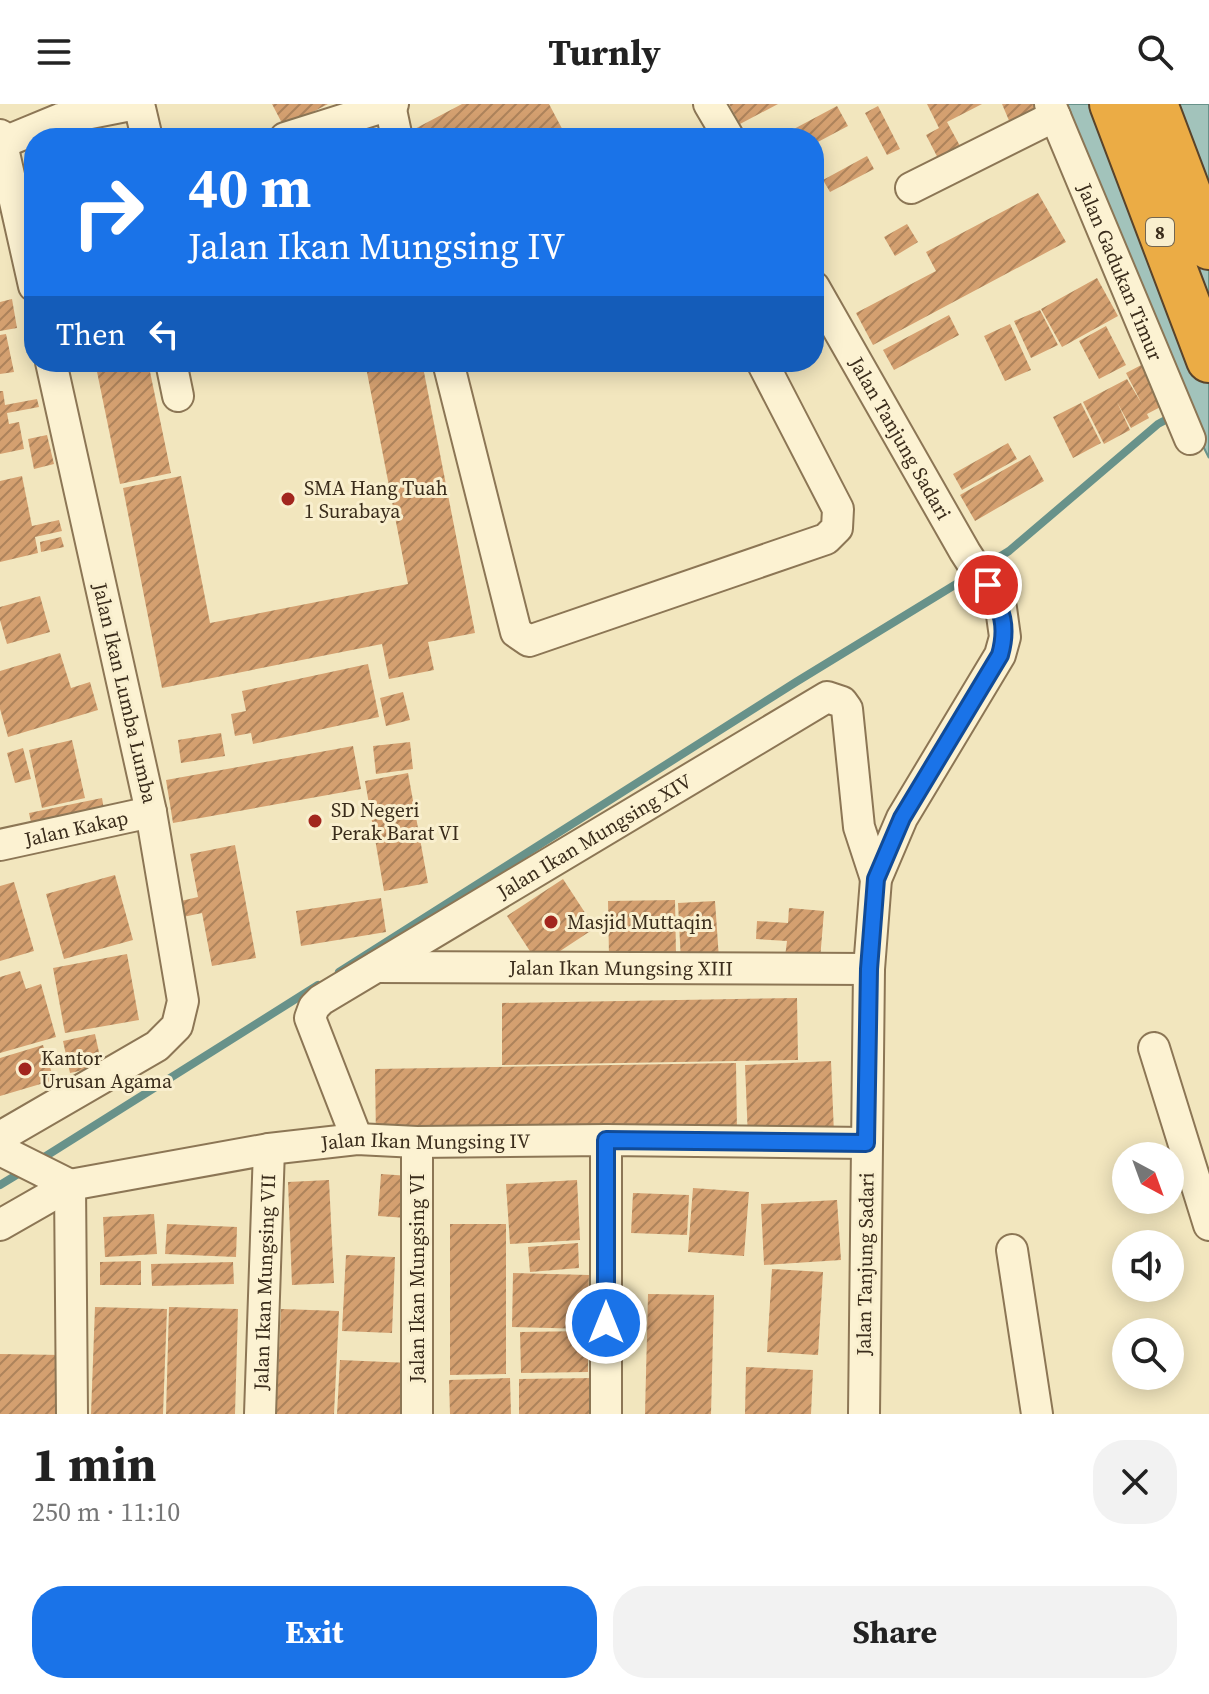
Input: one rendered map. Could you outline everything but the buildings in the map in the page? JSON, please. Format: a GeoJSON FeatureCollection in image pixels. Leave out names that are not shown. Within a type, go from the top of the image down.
{"type":"FeatureCollection","features":[{"type":"Feature","properties":{"kind":"highway","name":"8"},"geometry":{"type":"LineString","coordinates":[[1112,104],[1209,360]]}},
{"type":"Feature","properties":{"kind":"highway","name":"8"},"geometry":{"type":"LineString","coordinates":[[1155,104],[1209,247]]}},
{"type":"Feature","properties":{"kind":"street"},"geometry":{"type":"LineString","coordinates":[[33,128],[60,119],[138,104],[144,128]]}},
{"type":"Feature","properties":{"kind":"street"},"geometry":{"type":"LineString","coordinates":[[709,104],[723,128]]}},
{"type":"Feature","properties":{"kind":"street"},"geometry":{"type":"LineString","coordinates":[[317,128],[391,105],[395,128]]}},
{"type":"Feature","properties":{"kind":"street"},"geometry":{"type":"LineString","coordinates":[[911,188],[1052,110]]}},
{"type":"Feature","properties":{"kind":"street","name":"Jalan Gadukan Timur"},"geometry":{"type":"LineString","coordinates":[[1052,110],[1184,423]]}},
{"type":"Feature","properties":{"kind":"street"},"geometry":{"type":"LineString","coordinates":[[24,131],[1,139],[24,241]]}},
{"type":"Feature","properties":{"kind":"street","name":"Jalan Tanjung Sadari"},"geometry":{"type":"LineString","coordinates":[[824,305],[965,552],[1001,608],[1005,637],[1000,655],[902,818],[876,879],[869,969],[864,1414]]}},
{"type":"Feature","properties":{"kind":"street","name":"Jalan Ikan Lumba Lumba"},"geometry":{"type":"LineString","coordinates":[[0,1137],[157,1046],[177,1026],[183,1001],[151,812],[53,372]]}},
{"type":"Feature","properties":{"kind":"street"},"geometry":{"type":"LineString","coordinates":[[173,372],[178,396]]}},
{"type":"Feature","properties":{"kind":"street"},"geometry":{"type":"LineString","coordinates":[[451,372],[516,632],[529,641],[826,539],[837,528],[838,509],[767,372]]}},
{"type":"Feature","properties":{"kind":"street","name":"Jalan Ikan Mungsing XIV"},"geometry":{"type":"LineString","coordinates":[[357,1139],[310,1018],[321,1000],[827,697],[842,702],[847,709],[859,827],[876,879]]}},
{"type":"Feature","properties":{"kind":"street","name":"Jalan Kakap"},"geometry":{"type":"LineString","coordinates":[[0,845],[151,812]]}},
{"type":"Feature","properties":{"kind":"street","name":"Jalan Ikan Mungsing XIII"},"geometry":{"type":"LineString","coordinates":[[375,967],[869,969]]}},
{"type":"Feature","properties":{"kind":"street"},"geometry":{"type":"LineString","coordinates":[[1154,1048],[1209,1225]]}},
{"type":"Feature","properties":{"kind":"street","name":"Jalan Ikan Mungsing IV"},"geometry":{"type":"LineString","coordinates":[[0,1225],[68,1184],[269,1149],[357,1139],[417,1142],[606,1140],[866,1143]]}},
{"type":"Feature","properties":{"kind":"street"},"geometry":{"type":"LineString","coordinates":[[606,1140],[606,1414]]}},
{"type":"Feature","properties":{"kind":"street","name":"Jalan Ikan Mungsing VI"},"geometry":{"type":"LineString","coordinates":[[417,1142],[417,1414]]}},
{"type":"Feature","properties":{"kind":"street","name":"Jalan Ikan Mungsing VII"},"geometry":{"type":"LineString","coordinates":[[260,1414],[269,1149]]}},
{"type":"Feature","properties":{"kind":"street"},"geometry":{"type":"LineString","coordinates":[[0,1150],[68,1184],[72,1414]]}},
{"type":"Feature","properties":{"kind":"street"},"geometry":{"type":"LineString","coordinates":[[1012,1250],[1037,1414]]}},
{"type":"Feature","properties":{"kind":"water"},"geometry":{"type":"Polygon","coordinates":[[[1057,104],[1209,104],[1209,458],[1185,410],[1057,104]]]}},
{"type":"Feature","properties":{"kind":"waterway"},"geometry":{"type":"LineString","coordinates":[[983,567],[1009,551],[1158,424],[1175,415]]}},
{"type":"Feature","properties":{"kind":"waterway"},"geometry":{"type":"LineString","coordinates":[[339,972],[796,682],[971,575]]}},
{"type":"Feature","properties":{"kind":"waterway"},"geometry":{"type":"LineString","coordinates":[[38,1161],[318,985]]}},
{"type":"Feature","properties":{"kind":"waterway"},"geometry":{"type":"LineString","coordinates":[[0,1185],[23,1171]]}},
{"type":"Feature","properties":{"kind":"place","name":"SMA Hang Tuah 1 Surabaya"},"geometry":{"type":"Point","coordinates":[288,499]}},
{"type":"Feature","properties":{"kind":"place","name":"SD Negeri Perak Barat VI"},"geometry":{"type":"Point","coordinates":[315,821]}},
{"type":"Feature","properties":{"kind":"place","name":"Masjid Muttaqin"},"geometry":{"type":"Point","coordinates":[551,922]}},
{"type":"Feature","properties":{"kind":"place","name":"Kantor Urusan Agama"},"geometry":{"type":"Point","coordinates":[25,1069]}},
{"type":"Feature","properties":{"kind":"route"},"geometry":{"type":"LineString","coordinates":[[606,1323],[606,1140],[866,1143],[869,969],[876,879],[902,818],[1000,655],[1005,637],[1001,608],[988,585]]}}]}
